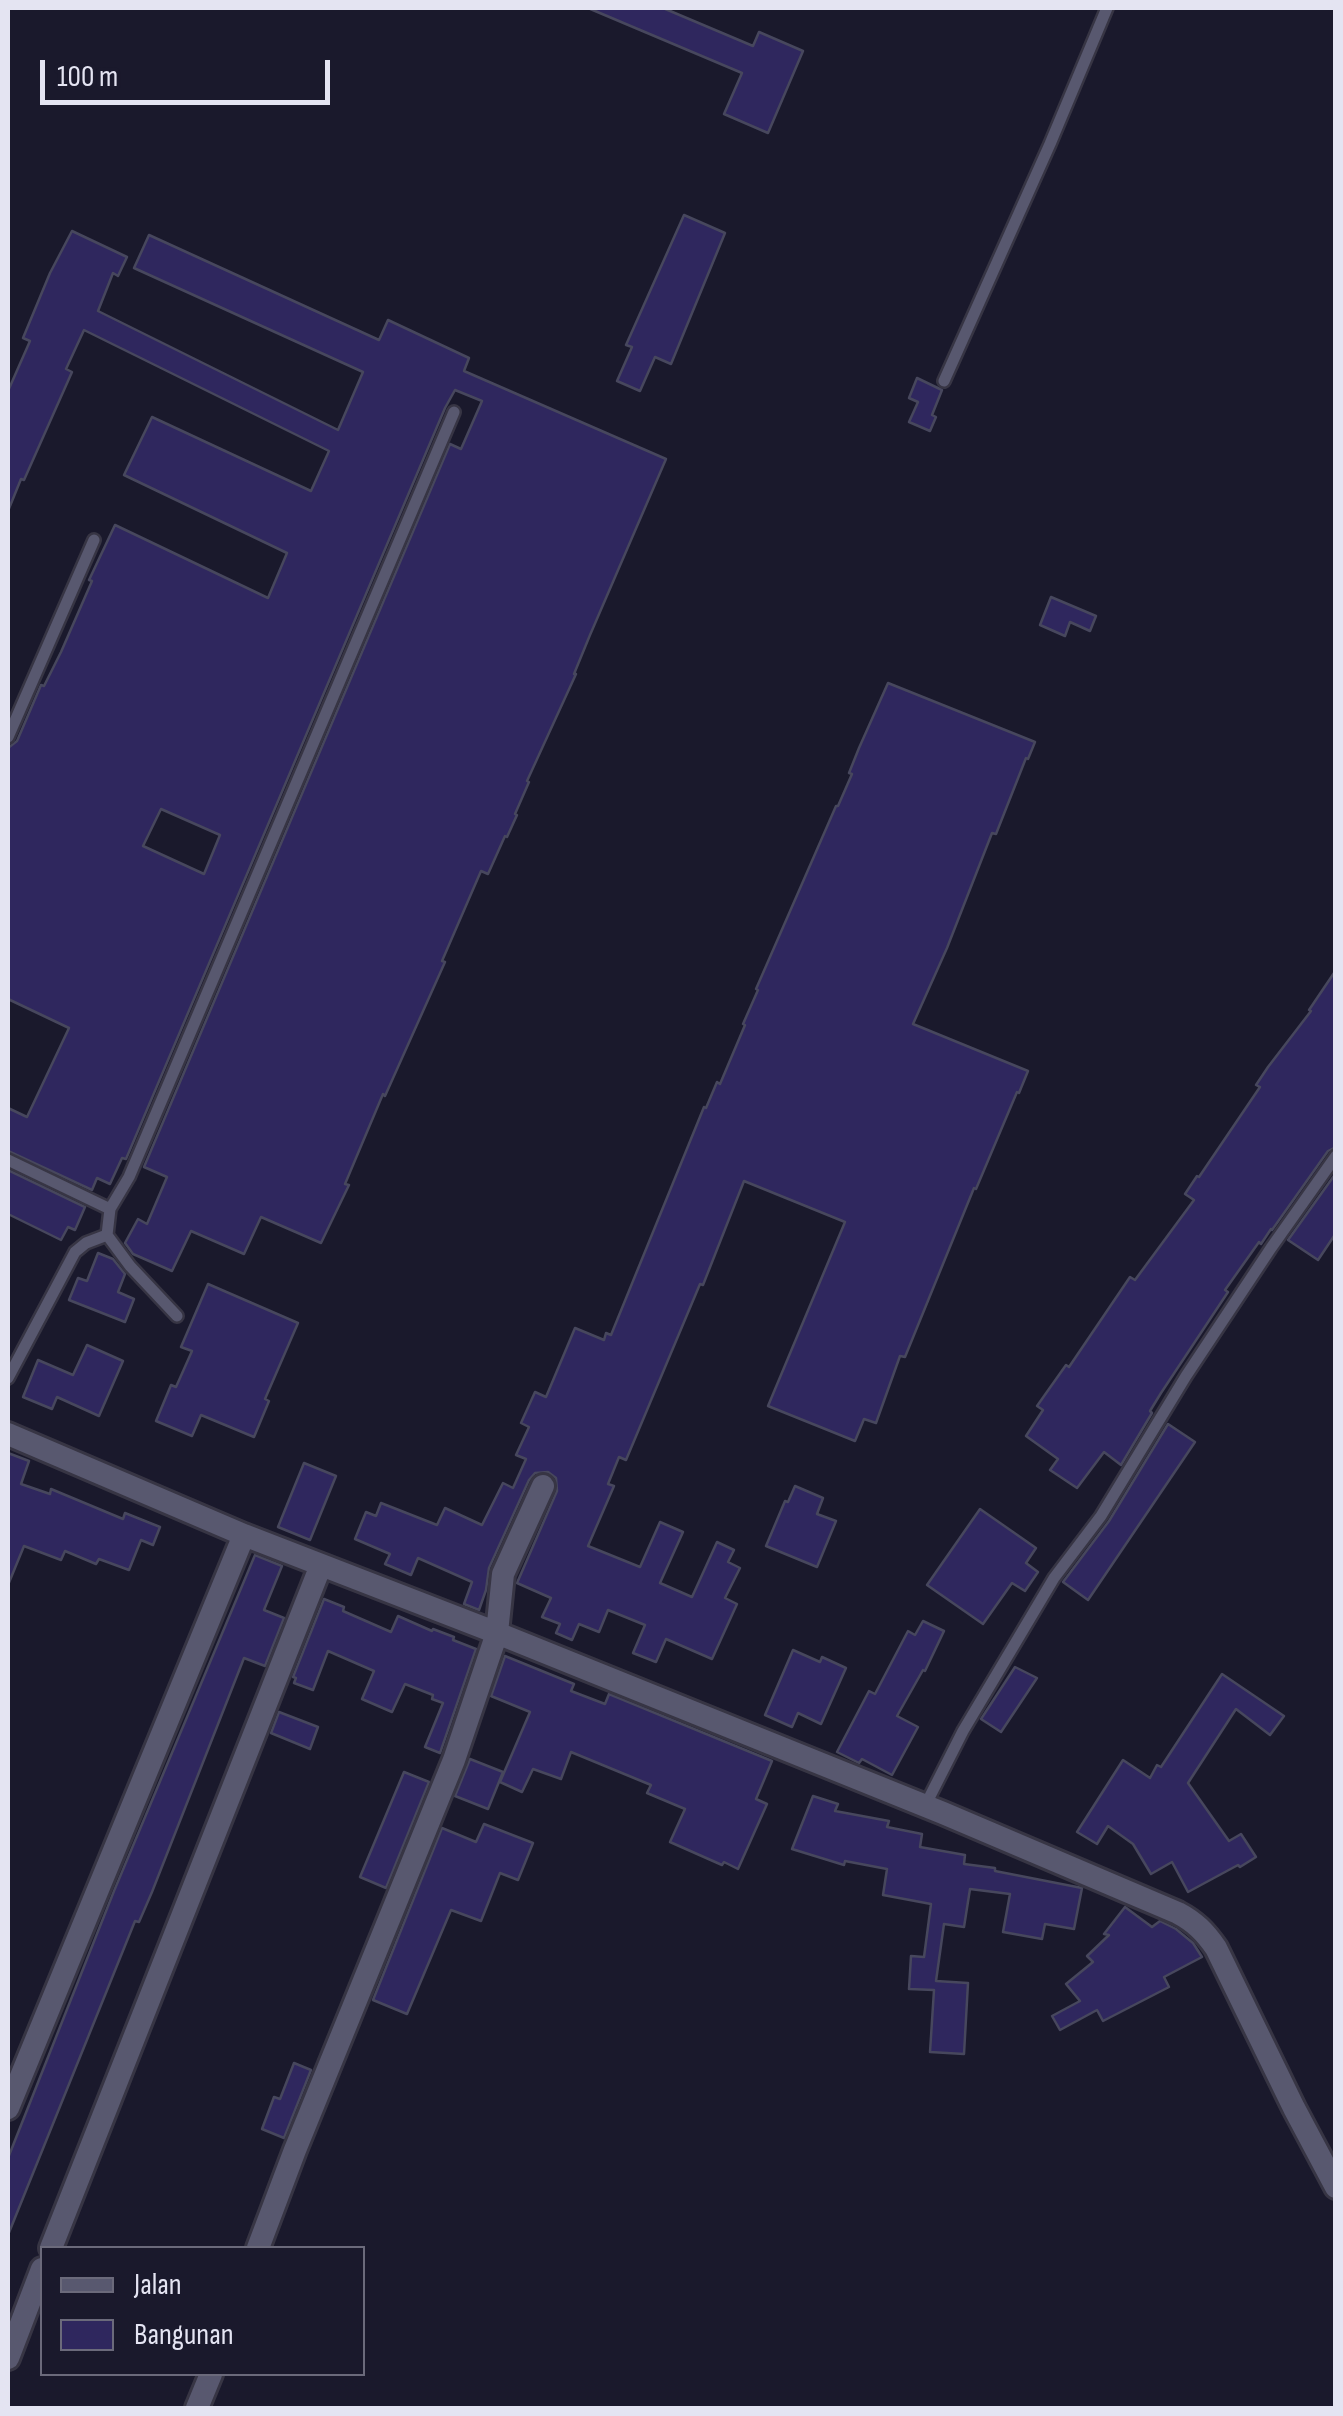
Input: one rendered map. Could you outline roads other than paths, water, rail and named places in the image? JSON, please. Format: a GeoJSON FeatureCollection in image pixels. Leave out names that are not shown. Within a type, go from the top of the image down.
{"type":"FeatureCollection","features":[{"type":"Feature","properties":{"kind":"street"},"geometry":{"type":"LineString","coordinates":[[8,1434],[244,1535],[497,1633],[1178,1912],[1205,1932],[1216,1948],[1336,2187]]}},
{"type":"Feature","properties":{"kind":"street"},"geometry":{"type":"LineString","coordinates":[[259,2246],[454,1760],[497,1633],[503,1574],[543,1486]]}},
{"type":"Feature","properties":{"kind":"street"},"geometry":{"type":"LineString","coordinates":[[8,2108],[244,1535]]}},
{"type":"Feature","properties":{"kind":"street"},"geometry":{"type":"LineString","coordinates":[[52,2246],[321,1565]]}},
{"type":"Feature","properties":{"kind":"street"},"geometry":{"type":"LineString","coordinates":[[8,2358],[40,2274]]}},
{"type":"Feature","properties":{"kind":"street"},"geometry":{"type":"LineString","coordinates":[[197,2408],[209,2376]]}},
{"type":"Feature","properties":{"kind":"lane"},"geometry":{"type":"LineString","coordinates":[[944,381],[1108,8]]}},
{"type":"Feature","properties":{"kind":"lane"},"geometry":{"type":"LineString","coordinates":[[178,1316],[130,1266],[107,1234],[110,1208],[129,1177],[454,412]]}},
{"type":"Feature","properties":{"kind":"lane"},"geometry":{"type":"LineString","coordinates":[[8,737],[94,540]]}},
{"type":"Feature","properties":{"kind":"lane"},"geometry":{"type":"LineString","coordinates":[[925,1806],[963,1731],[1054,1578],[1101,1516],[1186,1376],[1336,1156]]}},
{"type":"Feature","properties":{"kind":"lane"},"geometry":{"type":"LineString","coordinates":[[8,1160],[110,1208]]}},
{"type":"Feature","properties":{"kind":"lane"},"geometry":{"type":"LineString","coordinates":[[8,1378],[75,1252],[86,1242],[107,1234]]}}]}
